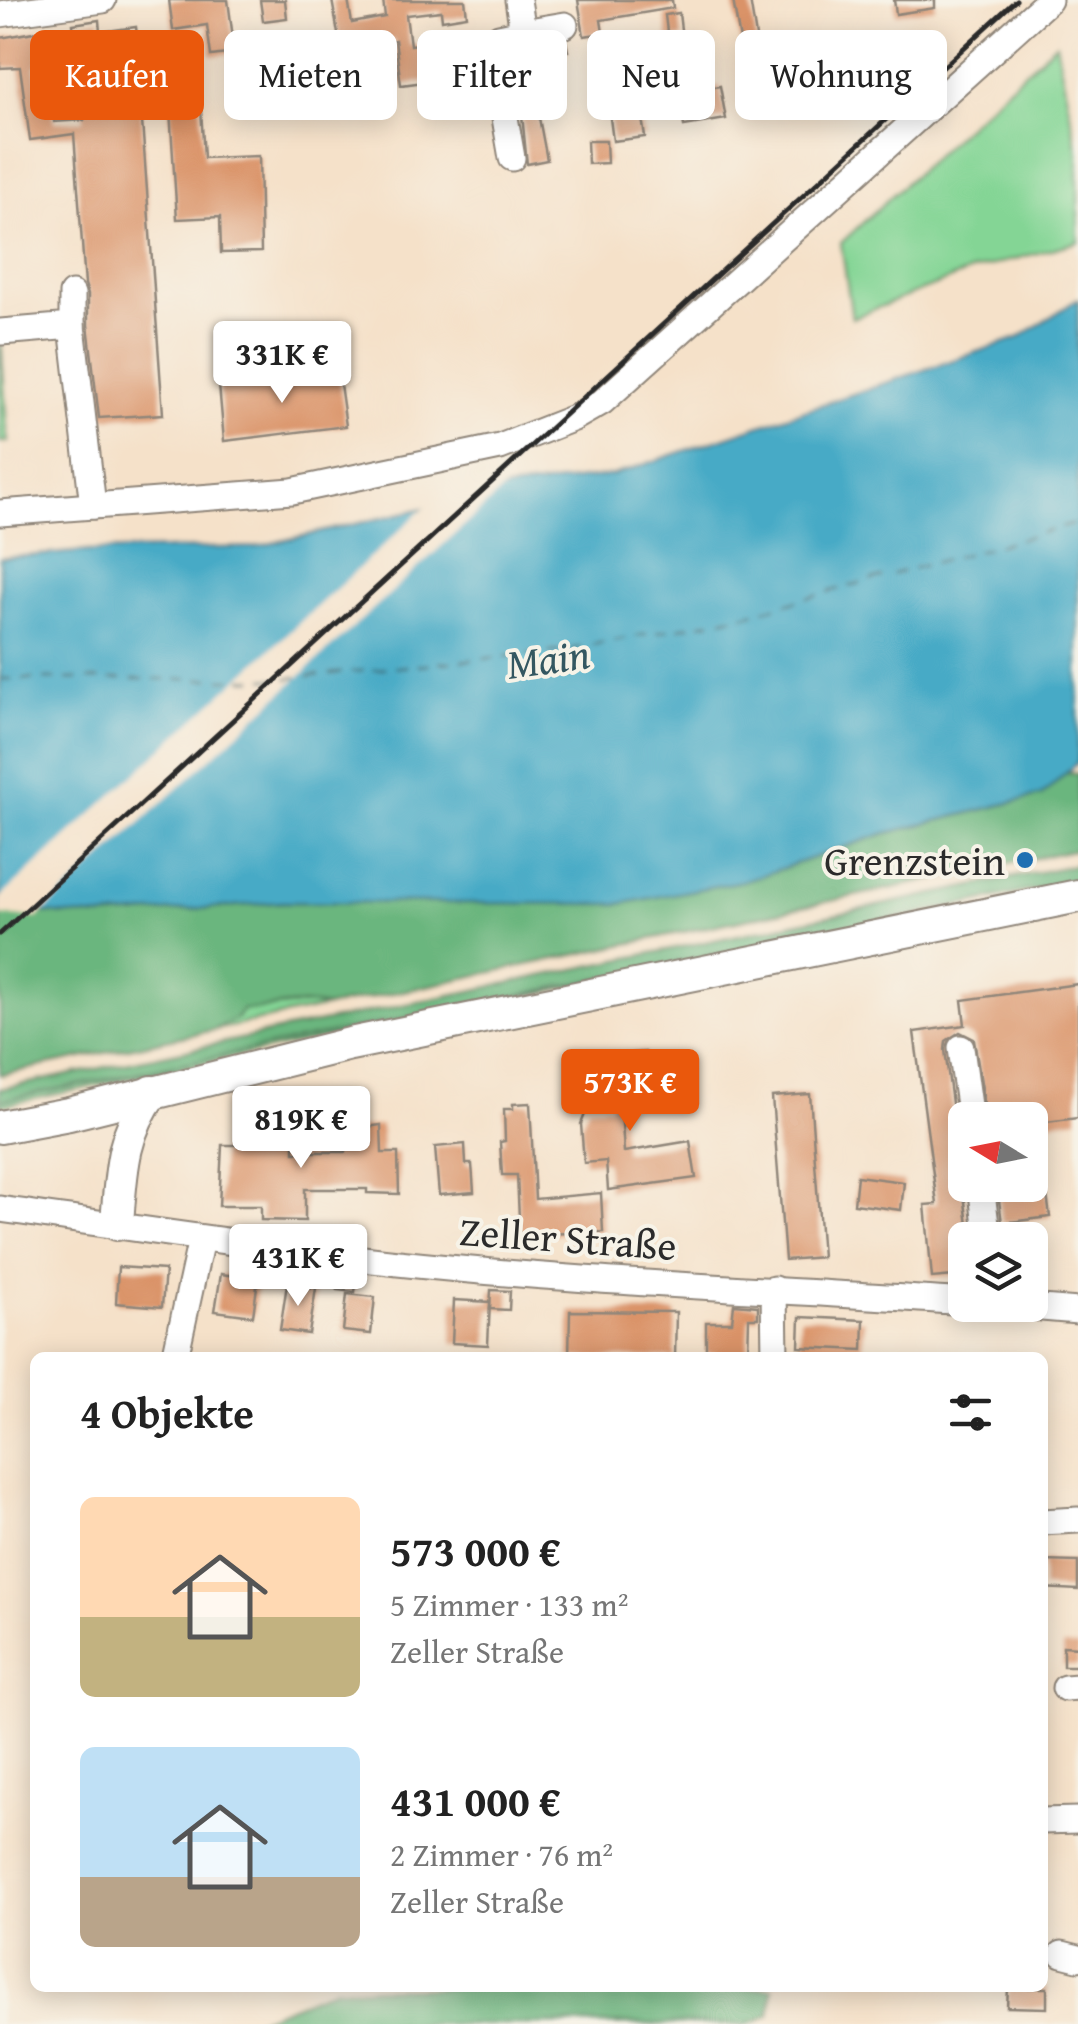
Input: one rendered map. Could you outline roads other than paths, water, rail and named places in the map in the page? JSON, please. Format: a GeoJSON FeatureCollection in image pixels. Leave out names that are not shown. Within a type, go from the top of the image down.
{"type":"FeatureCollection","features":[{"type":"Feature","properties":{"kind":"main road"},"geometry":{"type":"LineString","coordinates":[[0,1127],[68,1114],[350,1044],[1078,896]]}},
{"type":"Feature","properties":{"kind":"main road"},"geometry":{"type":"LineString","coordinates":[[117,1224],[121,1156],[138,1113],[152,1092]]}},
{"type":"Feature","properties":{"kind":"main road"},"geometry":{"type":"LineString","coordinates":[[68,1114],[92,1127],[121,1156]]}},
{"type":"Feature","properties":{"kind":"street"},"geometry":{"type":"LineString","coordinates":[[0,14],[103,0]]}},
{"type":"Feature","properties":{"kind":"street"},"geometry":{"type":"LineString","coordinates":[[518,0],[524,30]]}},
{"type":"Feature","properties":{"kind":"street"},"geometry":{"type":"LineString","coordinates":[[0,512],[292,491],[500,446],[574,418],[602,402],[1049,0]]}},
{"type":"Feature","properties":{"kind":"street"},"geometry":{"type":"LineString","coordinates":[[536,30],[565,25]]}},
{"type":"Feature","properties":{"kind":"street"},"geometry":{"type":"LineString","coordinates":[[505,120],[512,158]]}},
{"type":"Feature","properties":{"kind":"street"},"geometry":{"type":"LineString","coordinates":[[72,294],[72,326],[93,506]]}},
{"type":"Feature","properties":{"kind":"street"},"geometry":{"type":"LineString","coordinates":[[0,332],[72,326]]}},
{"type":"Feature","properties":{"kind":"street"},"geometry":{"type":"LineString","coordinates":[[961,1048],[969,1102]]}},
{"type":"Feature","properties":{"kind":"street","name":"Zeller Straße"},"geometry":{"type":"LineString","coordinates":[[0,1208],[201,1239],[500,1272],[948,1301]]}},
{"type":"Feature","properties":{"kind":"street"},"geometry":{"type":"LineString","coordinates":[[176,1352],[201,1239]]}},
{"type":"Feature","properties":{"kind":"street"},"geometry":{"type":"LineString","coordinates":[[774,1289],[775,1352]]}},
{"type":"Feature","properties":{"kind":"street"},"geometry":{"type":"LineString","coordinates":[[1048,1309],[1078,1311]]}},
{"type":"Feature","properties":{"kind":"street"},"geometry":{"type":"LineString","coordinates":[[1048,1522],[1078,1520]]}},
{"type":"Feature","properties":{"kind":"street"},"geometry":{"type":"LineString","coordinates":[[1048,1821],[1078,1820]]}},
{"type":"Feature","properties":{"kind":"water","name":"Main"},"geometry":{"type":"Polygon","coordinates":[[[1078,299],[1078,762],[1042,795],[883,834],[748,880],[619,904],[282,902],[103,917],[0,910],[0,558],[88,551],[255,547],[507,489],[613,475],[1018,338],[1078,299]]]}},
{"type":"Feature","properties":{"kind":"railway"},"geometry":{"type":"LineString","coordinates":[[0,934],[1016,0]]}},
{"type":"Feature","properties":{"kind":"place","name":"Grenzstein"},"geometry":{"type":"Point","coordinates":[1025,860]}}]}
